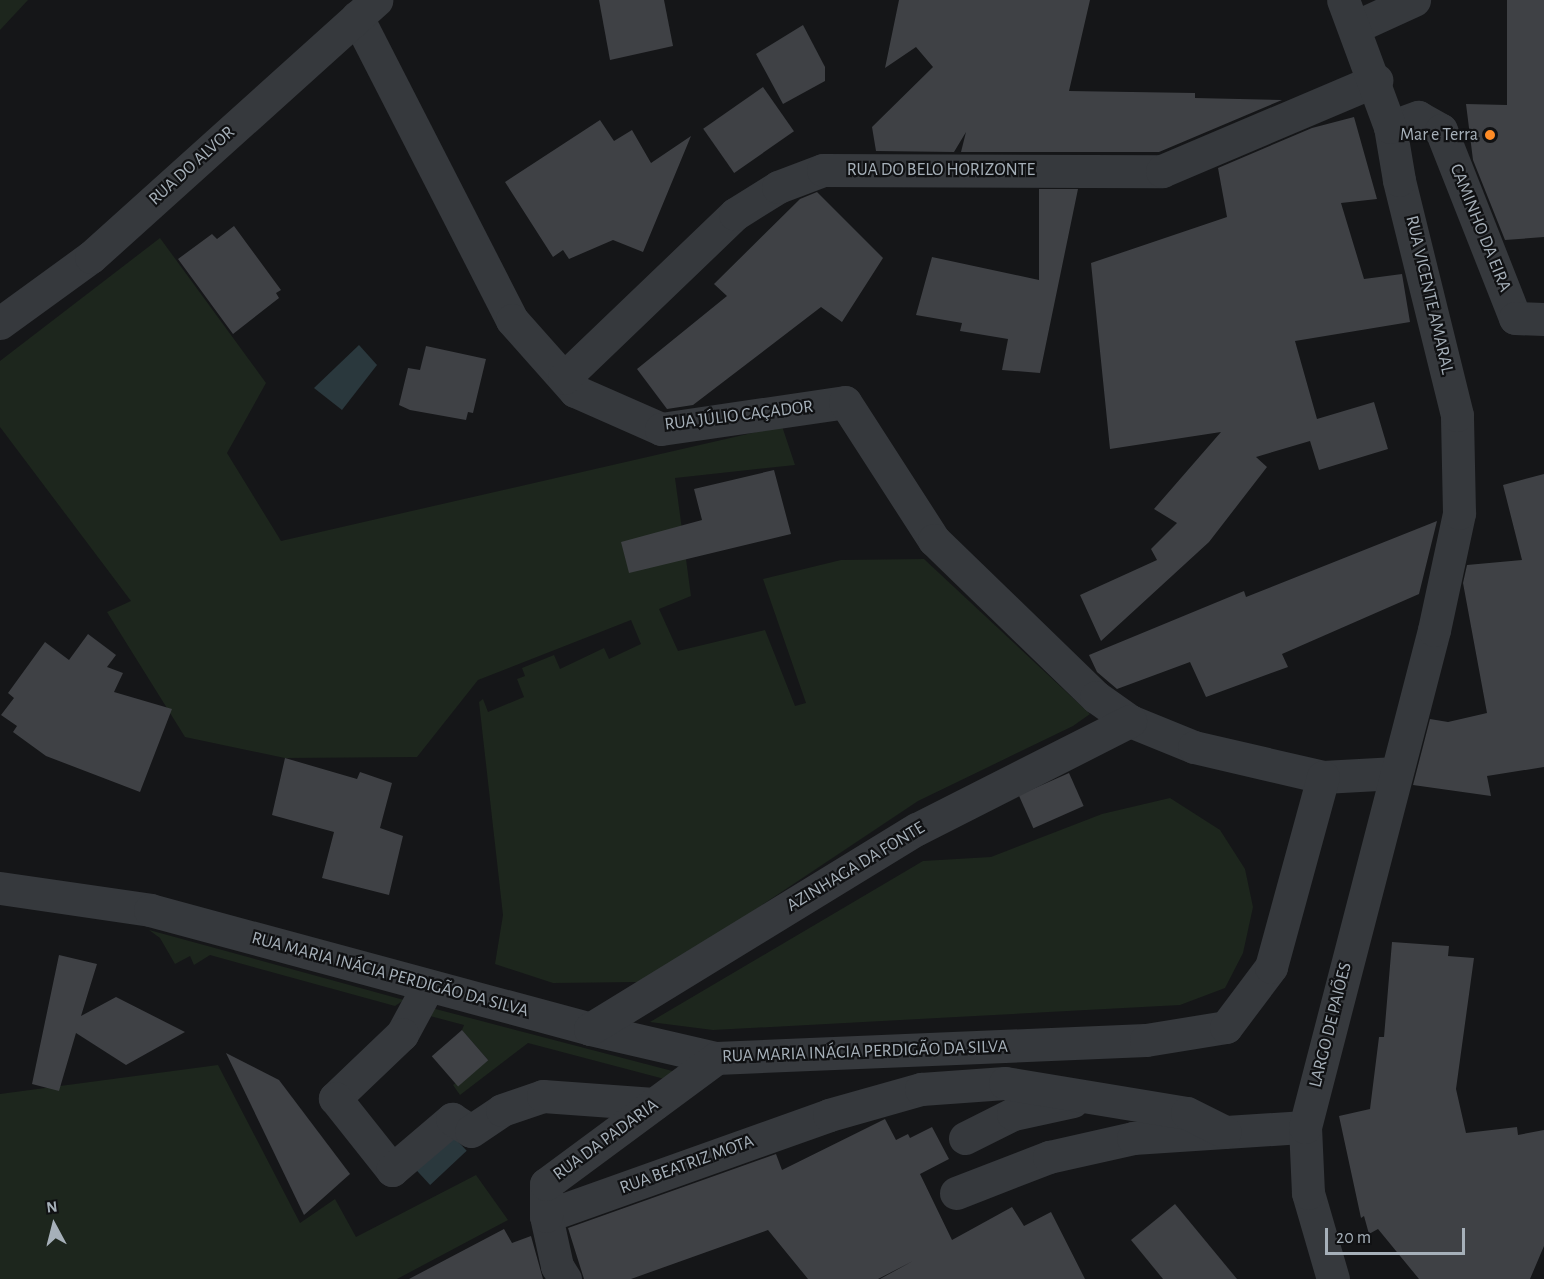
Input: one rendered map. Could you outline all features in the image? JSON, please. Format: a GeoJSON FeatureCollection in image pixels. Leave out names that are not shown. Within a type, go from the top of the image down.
{"type":"FeatureCollection","features":[{"type":"Feature","properties":{"kind":"street"},"geometry":{"type":"LineString","coordinates":[[1349,14],[1414,0]]}},
{"type":"Feature","properties":{"kind":"street","name":"RUA DO ALVOR"},"geometry":{"type":"LineString","coordinates":[[0,323],[90,257],[366,8]]}},
{"type":"Feature","properties":{"kind":"street","name":"RUA JÚLIO CAÇADOR"},"geometry":{"type":"LineString","coordinates":[[366,8],[512,320],[575,391],[661,429],[845,402],[934,540],[1096,697],[1130,721],[1194,747],[1323,777]]}},
{"type":"Feature","properties":{"kind":"street","name":"RUA VICENTE AMARAL"},"geometry":{"type":"LineString","coordinates":[[1349,14],[1376,80],[1390,127],[1399,180],[1457,415],[1459,513]]}},
{"type":"Feature","properties":{"kind":"street","name":"RUA DO BELO HORIZONTE"},"geometry":{"type":"LineString","coordinates":[[564,378],[735,214],[778,187],[801,178],[823,170],[1162,171],[1376,80]]}},
{"type":"Feature","properties":{"kind":"street","name":"CAMINHO DA EIRA"},"geometry":{"type":"LineString","coordinates":[[1390,127],[1418,117],[1441,130],[1515,318],[1544,319]]}},
{"type":"Feature","properties":{"kind":"street","name":"LARGO DE PAIÕES"},"geometry":{"type":"LineString","coordinates":[[1333,1279],[1308,1193],[1305,1127],[1434,630],[1459,513]]}},
{"type":"Feature","properties":{"kind":"street","name":"AZINHAGA DA FONTE"},"geometry":{"type":"LineString","coordinates":[[590,1029],[917,829],[1130,721]]}},
{"type":"Feature","properties":{"kind":"street"},"geometry":{"type":"LineString","coordinates":[[1323,777],[1396,773]]}},
{"type":"Feature","properties":{"kind":"street","name":"RUA MARIA INÁCIA PERDIGÃO DA SILVA"},"geometry":{"type":"LineString","coordinates":[[0,888],[150,910],[590,1029],[716,1058],[1146,1040],[1226,1028],[1271,967],[1323,777]]}},
{"type":"Feature","properties":{"kind":"street"},"geometry":{"type":"LineString","coordinates":[[428,986],[402,1034],[335,1098],[392,1170],[452,1119],[471,1131],[502,1110],[543,1096],[654,1104]]}},
{"type":"Feature","properties":{"kind":"street","name":"RUA DA PADARIA"},"geometry":{"type":"LineString","coordinates":[[565,1279],[557,1266],[546,1216],[546,1184],[716,1058]]}},
{"type":"Feature","properties":{"kind":"street","name":"RUA BEATRIZ MOTA"},"geometry":{"type":"LineString","coordinates":[[546,1216],[829,1115],[921,1089],[1005,1083],[1186,1113],[1225,1132]]}},
{"type":"Feature","properties":{"kind":"street"},"geometry":{"type":"LineString","coordinates":[[964,1138],[1013,1114],[1090,1097]]}},
{"type":"Feature","properties":{"kind":"street"},"geometry":{"type":"LineString","coordinates":[[956,1193],[1049,1157],[1122,1140],[1305,1127]]}},
{"type":"Feature","properties":{"kind":"shaded area"},"geometry":{"type":"Polygon","coordinates":[[[0,0],[28,0],[0,30],[0,0]]]}},
{"type":"Feature","properties":{"kind":"shaded area"},"geometry":{"type":"Polygon","coordinates":[[[160,238],[266,383],[227,453],[281,541],[782,426],[795,465],[675,478],[691,596],[659,609],[678,651],[765,630],[795,706],[806,703],[763,579],[841,560],[924,559],[1090,714],[1073,726],[918,801],[699,947],[638,982],[553,983],[495,964],[503,915],[479,702],[483,699],[488,712],[524,697],[517,679],[525,676],[522,668],[554,655],[560,669],[604,648],[609,659],[641,644],[631,620],[478,680],[417,757],[285,758],[185,737],[107,612],[131,601],[0,427],[0,361],[160,238]]]}},
{"type":"Feature","properties":{"kind":"shaded area"},"geometry":{"type":"Polygon","coordinates":[[[359,345],[377,365],[342,410],[314,388],[359,345]]]}},
{"type":"Feature","properties":{"kind":"shaded area"},"geometry":{"type":"Polygon","coordinates":[[[1170,798],[1220,830],[1245,869],[1253,907],[1243,953],[1225,988],[1180,1005],[713,1030],[650,1022],[923,861],[991,857],[1102,814],[1170,798]]]}},
{"type":"Feature","properties":{"kind":"shaded area"},"geometry":{"type":"Polygon","coordinates":[[[149,930],[404,1000],[395,1006],[210,955],[194,965],[190,956],[175,964],[160,938],[149,930]]]}},
{"type":"Feature","properties":{"kind":"shaded area"},"geometry":{"type":"Polygon","coordinates":[[[428,1007],[680,1073],[672,1081],[528,1043],[460,1095],[453,1085],[488,1060],[462,1030],[464,1025],[430,1016],[428,1007]]]}},
{"type":"Feature","properties":{"kind":"shaded area"},"geometry":{"type":"Polygon","coordinates":[[[218,1065],[300,1223],[335,1199],[356,1237],[476,1175],[508,1220],[397,1279],[0,1279],[0,1094],[218,1065]]]}},
{"type":"Feature","properties":{"kind":"shaded area"},"geometry":{"type":"Polygon","coordinates":[[[451,1134],[467,1151],[430,1185],[414,1168],[451,1134]]]}},
{"type":"Feature","properties":{"kind":"building"},"geometry":{"type":"Polygon","coordinates":[[[599,0],[664,0],[673,46],[610,60],[599,0]]]}},
{"type":"Feature","properties":{"kind":"building"},"geometry":{"type":"Polygon","coordinates":[[[899,0],[1090,0],[1069,91],[1195,93],[1195,98],[1282,100],[1159,152],[961,152],[966,132],[954,152],[876,151],[872,127],[933,67],[916,47],[885,68],[899,0]]]}},
{"type":"Feature","properties":{"kind":"building"},"geometry":{"type":"Polygon","coordinates":[[[1507,0],[1544,0],[1544,237],[1505,240],[1473,160],[1466,104],[1507,105],[1507,0]]]}},
{"type":"Feature","properties":{"kind":"building"},"geometry":{"type":"Polygon","coordinates":[[[803,25],[825,67],[825,81],[783,104],[756,54],[803,25]]]}},
{"type":"Feature","properties":{"kind":"building"},"geometry":{"type":"Polygon","coordinates":[[[763,87],[794,131],[734,173],[703,129],[763,87]]]}},
{"type":"Feature","properties":{"kind":"building"},"geometry":{"type":"Polygon","coordinates":[[[1354,117],[1377,199],[1341,203],[1364,279],[1402,274],[1410,322],[1295,341],[1317,419],[1374,402],[1388,449],[1319,470],[1310,441],[1256,457],[1267,467],[1209,542],[1101,641],[1080,595],[1157,560],[1151,549],[1177,523],[1154,509],[1221,432],[1110,449],[1091,263],[1227,217],[1218,168],[1312,128],[1354,117]]]}},
{"type":"Feature","properties":{"kind":"building"},"geometry":{"type":"Polygon","coordinates":[[[600,120],[614,141],[632,130],[651,163],[691,136],[643,252],[613,240],[569,259],[563,250],[553,257],[505,182],[600,120]]]}},
{"type":"Feature","properties":{"kind":"building"},"geometry":{"type":"Polygon","coordinates":[[[1039,189],[1078,189],[1040,373],[1002,370],[1008,339],[960,331],[962,323],[916,315],[932,257],[1039,280],[1039,189]]]}},
{"type":"Feature","properties":{"kind":"building"},"geometry":{"type":"Polygon","coordinates":[[[817,192],[883,258],[842,322],[821,307],[693,405],[667,409],[637,369],[727,296],[714,284],[800,199],[817,192]]]}},
{"type":"Feature","properties":{"kind":"building"},"geometry":{"type":"Polygon","coordinates":[[[234,226],[281,290],[276,293],[279,298],[233,334],[178,259],[212,234],[217,239],[234,226]]]}},
{"type":"Feature","properties":{"kind":"building"},"geometry":{"type":"Polygon","coordinates":[[[426,346],[486,359],[473,413],[468,412],[466,420],[410,410],[399,405],[408,368],[420,370],[426,346]]]}},
{"type":"Feature","properties":{"kind":"building"},"geometry":{"type":"Polygon","coordinates":[[[774,470],[791,534],[629,573],[621,542],[702,520],[694,489],[774,470]]]}},
{"type":"Feature","properties":{"kind":"building"},"geometry":{"type":"Polygon","coordinates":[[[1544,474],[1544,767],[1487,776],[1491,796],[1413,785],[1430,719],[1448,722],[1487,713],[1463,583],[1467,565],[1522,560],[1503,485],[1544,474]]]}},
{"type":"Feature","properties":{"kind":"building"},"geometry":{"type":"Polygon","coordinates":[[[1437,521],[1419,594],[1282,654],[1288,667],[1206,697],[1190,662],[1117,689],[1097,672],[1089,655],[1244,591],[1246,597],[1437,521]]]}},
{"type":"Feature","properties":{"kind":"building"},"geometry":{"type":"Polygon","coordinates":[[[88,634],[116,655],[107,667],[123,673],[114,692],[172,709],[140,792],[46,756],[13,732],[17,726],[1,715],[14,698],[8,693],[45,642],[69,660],[88,634]]]}},
{"type":"Feature","properties":{"kind":"building"},"geometry":{"type":"Polygon","coordinates":[[[285,758],[357,779],[360,772],[392,783],[380,828],[403,836],[389,895],[322,878],[334,832],[272,815],[285,758]]]}},
{"type":"Feature","properties":{"kind":"building"},"geometry":{"type":"Polygon","coordinates":[[[1069,773],[1084,806],[1033,828],[1019,795],[1069,773]]]}},
{"type":"Feature","properties":{"kind":"building"},"geometry":{"type":"Polygon","coordinates":[[[1392,942],[1449,946],[1448,956],[1474,958],[1456,1089],[1466,1133],[1517,1127],[1518,1135],[1544,1130],[1544,1246],[1530,1279],[1419,1279],[1378,1229],[1369,1234],[1364,1216],[1361,1218],[1339,1116],[1370,1109],[1379,1037],[1384,1037],[1392,942]]]}},
{"type":"Feature","properties":{"kind":"building"},"geometry":{"type":"Polygon","coordinates":[[[59,955],[97,964],[81,1016],[116,997],[185,1032],[126,1065],[76,1033],[59,1091],[32,1084],[59,955]]]}},
{"type":"Feature","properties":{"kind":"building"},"geometry":{"type":"Polygon","coordinates":[[[462,1030],[488,1060],[458,1086],[432,1056],[462,1030]]]}},
{"type":"Feature","properties":{"kind":"building"},"geometry":{"type":"Polygon","coordinates":[[[226,1053],[279,1080],[350,1174],[304,1215],[226,1053]]]}},
{"type":"Feature","properties":{"kind":"building"},"geometry":{"type":"Polygon","coordinates":[[[885,1119],[896,1140],[908,1134],[910,1138],[932,1127],[949,1159],[920,1174],[952,1240],[1012,1207],[1024,1226],[1051,1212],[1085,1279],[880,1279],[913,1261],[878,1279],[808,1279],[768,1230],[631,1279],[584,1279],[568,1228],[776,1154],[782,1170],[885,1119]]]}},
{"type":"Feature","properties":{"kind":"building"},"geometry":{"type":"Polygon","coordinates":[[[1175,1204],[1237,1279],[1163,1279],[1131,1240],[1175,1204]]]}},
{"type":"Feature","properties":{"kind":"building"},"geometry":{"type":"Polygon","coordinates":[[[504,1229],[512,1243],[531,1236],[543,1279],[409,1279],[504,1229]]]}},
{"type":"Feature","properties":{"kind":"place","name":"Mar e Terra"},"geometry":{"type":"Point","coordinates":[1490,135]}}]}
